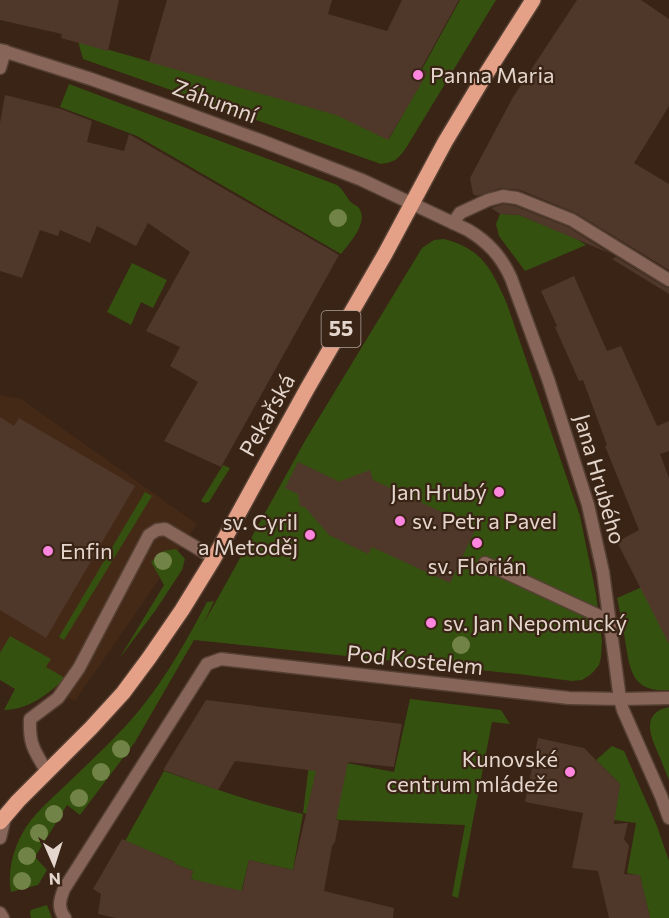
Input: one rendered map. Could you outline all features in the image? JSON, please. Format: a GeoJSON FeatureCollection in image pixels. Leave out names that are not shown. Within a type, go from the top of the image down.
{"type":"FeatureCollection","features":[{"type":"Feature","properties":{"kind":"main road","name":"Pekařská"},"geometry":{"type":"LineString","coordinates":[[3,819],[123,693],[164,636],[214,558],[385,254],[411,203],[481,82],[533,0]]}},
{"type":"Feature","properties":{"kind":"street","name":"Záhumní"},"geometry":{"type":"LineString","coordinates":[[2,51],[167,105],[362,180],[411,203]]}},
{"type":"Feature","properties":{"kind":"street"},"geometry":{"type":"LineString","coordinates":[[0,68],[2,51]]}},
{"type":"Feature","properties":{"kind":"street"},"geometry":{"type":"LineString","coordinates":[[453,223],[460,213],[488,200],[503,196],[518,198],[572,220],[669,280]]}},
{"type":"Feature","properties":{"kind":"street","name":"Jana Hrubého"},"geometry":{"type":"LineString","coordinates":[[411,203],[453,223],[487,244],[503,262],[511,278],[548,380],[580,476],[593,524],[603,572],[620,699],[669,818]]}},
{"type":"Feature","properties":{"kind":"street"},"geometry":{"type":"LineString","coordinates":[[47,772],[33,748],[30,719],[58,698],[79,668],[149,535],[165,529],[214,558]]}},
{"type":"Feature","properties":{"kind":"street"},"geometry":{"type":"LineString","coordinates":[[485,563],[610,621]]}},
{"type":"Feature","properties":{"kind":"street","name":"Pod Kostelem"},"geometry":{"type":"LineString","coordinates":[[65,918],[59,903],[64,888],[207,664],[221,659],[569,698],[669,698]]}},
{"type":"Feature","properties":{"kind":"street"},"geometry":{"type":"LineString","coordinates":[[0,838],[3,819]]}},
{"type":"Feature","properties":{"kind":"street"},"geometry":{"type":"LineString","coordinates":[[0,913],[3,918]]}},
{"type":"Feature","properties":{"kind":"shaded area"},"geometry":{"type":"Polygon","coordinates":[[[0,395],[21,399],[197,524],[75,701],[0,660],[0,395]]]}},
{"type":"Feature","properties":{"kind":"green space"},"geometry":{"type":"Polygon","coordinates":[[[460,0],[496,0],[406,148],[396,159],[381,164],[83,59],[78,41],[338,115],[389,139],[427,72],[422,69],[460,0]]]}},
{"type":"Feature","properties":{"kind":"green space"},"geometry":{"type":"Polygon","coordinates":[[[69,84],[337,185],[359,208],[362,220],[357,232],[341,254],[137,136],[60,107],[69,84]]]}},
{"type":"Feature","properties":{"kind":"green space"},"geometry":{"type":"Polygon","coordinates":[[[500,214],[519,215],[575,238],[586,245],[525,271],[499,236],[496,224],[500,214]]]}},
{"type":"Feature","properties":{"kind":"green space"},"geometry":{"type":"Polygon","coordinates":[[[444,239],[457,243],[477,255],[491,271],[507,304],[580,516],[596,594],[602,641],[599,665],[582,680],[572,681],[194,640],[135,742],[80,815],[67,805],[35,857],[47,870],[38,885],[11,892],[12,858],[26,827],[42,808],[125,727],[151,696],[185,643],[207,602],[214,601],[204,623],[306,439],[422,248],[434,240],[444,239]]]}},
{"type":"Feature","properties":{"kind":"green space"},"geometry":{"type":"Polygon","coordinates":[[[132,263],[167,280],[153,308],[141,302],[131,325],[107,312],[132,263]]]}},
{"type":"Feature","properties":{"kind":"green space"},"geometry":{"type":"Polygon","coordinates":[[[223,465],[230,468],[209,502],[201,501],[223,465]]]}},
{"type":"Feature","properties":{"kind":"green space"},"geometry":{"type":"Polygon","coordinates":[[[145,492],[152,496],[64,640],[59,637],[145,492]]]}},
{"type":"Feature","properties":{"kind":"green space"},"geometry":{"type":"Polygon","coordinates":[[[176,549],[185,559],[182,570],[119,659],[164,585],[151,562],[163,551],[176,549]]]}},
{"type":"Feature","properties":{"kind":"green space"},"geometry":{"type":"Polygon","coordinates":[[[642,587],[669,637],[669,690],[647,688],[640,683],[631,670],[617,598],[642,587]]]}},
{"type":"Feature","properties":{"kind":"green space"},"geometry":{"type":"Polygon","coordinates":[[[10,636],[51,659],[46,667],[65,678],[38,700],[22,707],[4,710],[15,689],[0,680],[0,653],[10,636]]]}},
{"type":"Feature","properties":{"kind":"green space"},"geometry":{"type":"Polygon","coordinates":[[[410,699],[501,710],[510,724],[492,722],[458,898],[452,896],[465,825],[340,820],[303,813],[310,756],[394,772],[410,699]]]}},
{"type":"Feature","properties":{"kind":"green space"},"geometry":{"type":"Polygon","coordinates":[[[669,707],[669,780],[652,739],[650,726],[654,714],[669,707]]]}},
{"type":"Feature","properties":{"kind":"green space"},"geometry":{"type":"Polygon","coordinates":[[[612,746],[624,751],[657,826],[669,861],[669,918],[650,918],[640,876],[627,873],[636,823],[614,820],[620,784],[596,760],[612,746]]]}},
{"type":"Feature","properties":{"kind":"green space"},"geometry":{"type":"Polygon","coordinates":[[[164,771],[250,800],[303,814],[293,870],[249,860],[241,893],[191,879],[193,871],[125,841],[164,771]]]}},
{"type":"Feature","properties":{"kind":"green space"},"geometry":{"type":"Polygon","coordinates":[[[47,905],[52,918],[31,918],[31,910],[47,905]]]}},
{"type":"Feature","properties":{"kind":"building"},"geometry":{"type":"Polygon","coordinates":[[[0,0],[119,0],[108,51],[61,38],[62,34],[0,20],[0,0]]]}},
{"type":"Feature","properties":{"kind":"building"},"geometry":{"type":"Polygon","coordinates":[[[167,0],[332,0],[328,14],[387,31],[402,0],[459,0],[421,69],[428,72],[388,140],[336,115],[149,62],[167,0]]]}},
{"type":"Feature","properties":{"kind":"building"},"geometry":{"type":"Polygon","coordinates":[[[577,0],[641,0],[669,19],[669,106],[634,163],[669,184],[669,270],[576,213],[520,190],[501,188],[477,196],[473,194],[470,178],[513,97],[577,0]]]}},
{"type":"Feature","properties":{"kind":"building"},"geometry":{"type":"Polygon","coordinates":[[[5,95],[61,109],[92,121],[87,142],[124,151],[129,134],[339,255],[221,467],[164,441],[198,382],[170,366],[180,347],[146,331],[190,252],[148,223],[136,246],[97,226],[90,243],[60,230],[58,236],[40,230],[22,278],[0,271],[0,123],[5,95]]]}},
{"type":"Feature","properties":{"kind":"building"},"geometry":{"type":"Polygon","coordinates":[[[504,204],[515,206],[568,227],[609,253],[519,215],[500,214],[491,208],[504,204]]]}},
{"type":"Feature","properties":{"kind":"building"},"geometry":{"type":"Polygon","coordinates":[[[616,257],[669,288],[669,294],[612,259],[616,257]]]}},
{"type":"Feature","properties":{"kind":"building"},"geometry":{"type":"Polygon","coordinates":[[[574,276],[607,351],[621,346],[657,426],[669,421],[669,451],[660,454],[669,478],[669,644],[617,542],[639,530],[605,446],[607,445],[583,380],[579,381],[541,291],[574,276]]]}},
{"type":"Feature","properties":{"kind":"building","name":"Enfin"},"geometry":{"type":"Polygon","coordinates":[[[0,417],[14,426],[19,418],[135,486],[46,638],[0,610],[0,417]]]}},
{"type":"Feature","properties":{"kind":"building","name":"sv. Petr a Pavel"},"geometry":{"type":"Polygon","coordinates":[[[298,462],[338,482],[370,470],[373,480],[476,528],[450,583],[372,547],[368,554],[329,535],[305,507],[300,506],[298,494],[285,488],[298,462]]]}},
{"type":"Feature","properties":{"kind":"building"},"geometry":{"type":"Polygon","coordinates":[[[206,700],[402,724],[394,767],[348,762],[336,820],[339,820],[335,842],[332,846],[324,891],[394,908],[393,918],[116,918],[98,914],[101,894],[93,889],[122,839],[193,871],[191,879],[242,891],[249,860],[293,870],[316,771],[235,761],[218,790],[163,770],[206,700]]]}},
{"type":"Feature","properties":{"kind":"building"},"geometry":{"type":"Polygon","coordinates":[[[538,738],[584,748],[620,784],[614,824],[628,823],[624,839],[629,846],[624,874],[640,875],[650,918],[609,918],[598,871],[572,868],[583,813],[525,802],[538,738]]]}},
{"type":"Feature","properties":{"kind":"place","name":"Panna Maria"},"geometry":{"type":"Point","coordinates":[418,75]}},
{"type":"Feature","properties":{"kind":"place","name":"Jan Hrubý"},"geometry":{"type":"Point","coordinates":[499,492]}},
{"type":"Feature","properties":{"kind":"place","name":"sv. Petr a Pavel"},"geometry":{"type":"Point","coordinates":[400,521]}},
{"type":"Feature","properties":{"kind":"place","name":"sv. Cyril a Metoděj"},"geometry":{"type":"Point","coordinates":[310,535]}},
{"type":"Feature","properties":{"kind":"place","name":"sv. Florián"},"geometry":{"type":"Point","coordinates":[477,543]}},
{"type":"Feature","properties":{"kind":"place","name":"Enfin"},"geometry":{"type":"Point","coordinates":[48,551]}},
{"type":"Feature","properties":{"kind":"place","name":"sv. Jan Nepomucký"},"geometry":{"type":"Point","coordinates":[431,623]}},
{"type":"Feature","properties":{"kind":"place","name":"Kunovské centrum mládeže"},"geometry":{"type":"Point","coordinates":[570,772]}}]}
